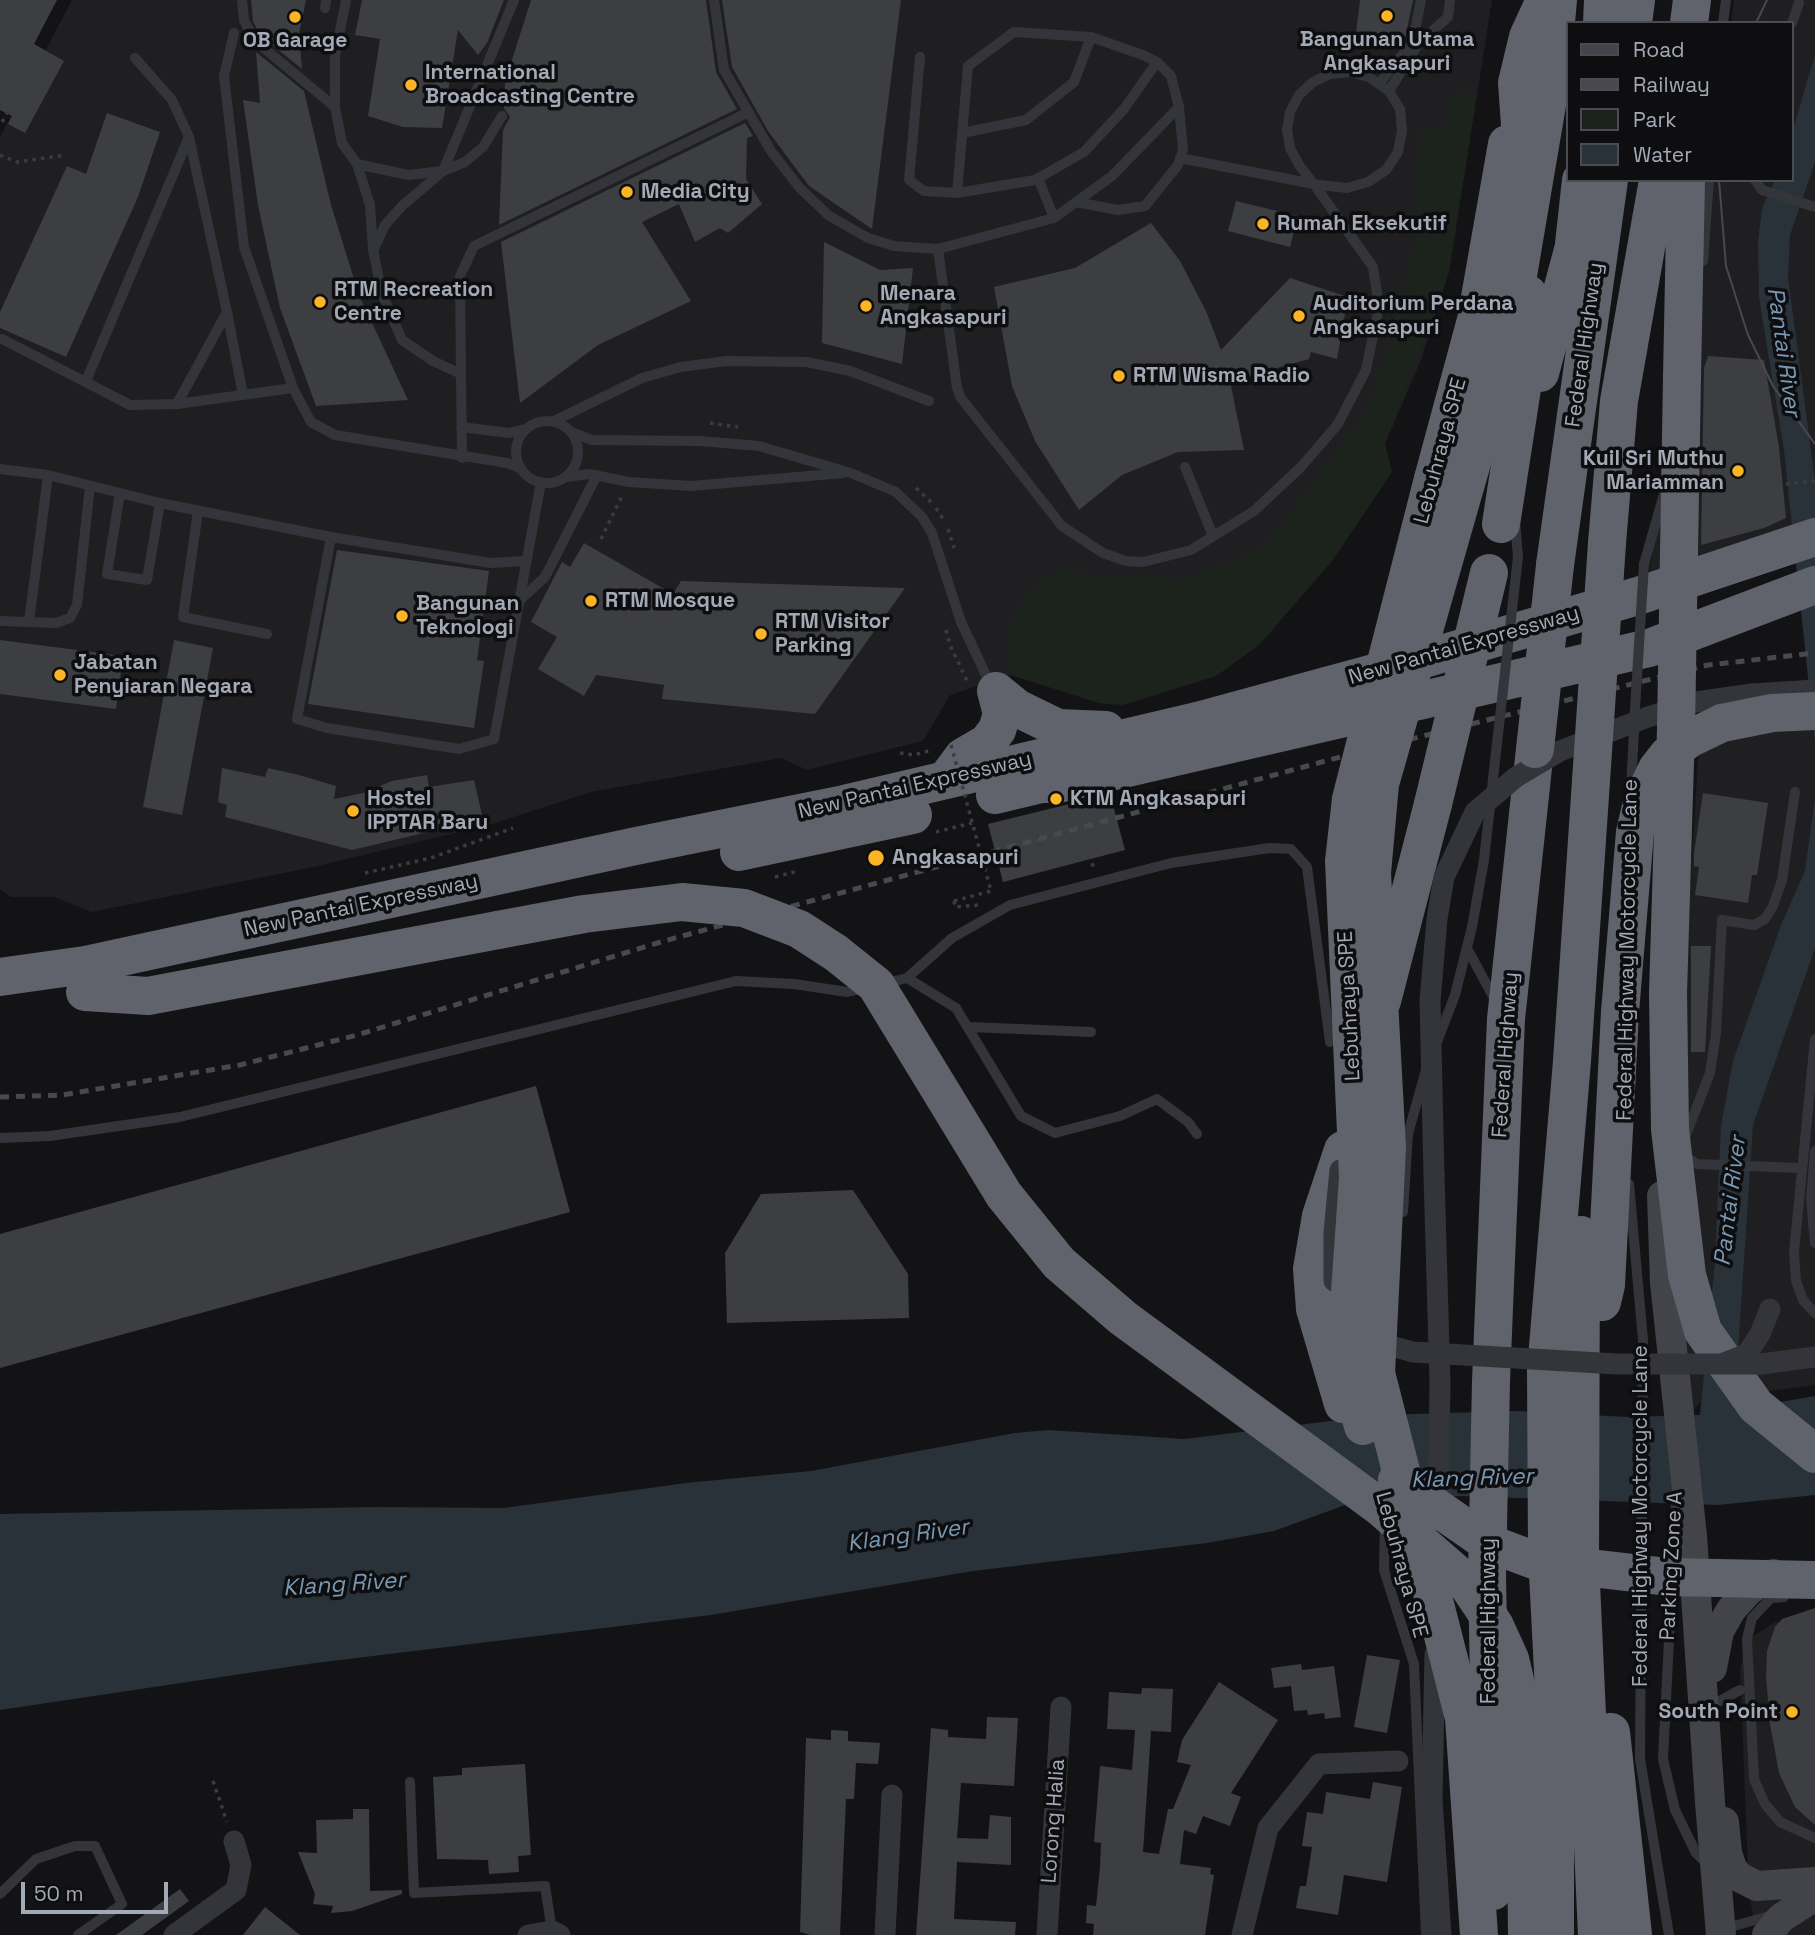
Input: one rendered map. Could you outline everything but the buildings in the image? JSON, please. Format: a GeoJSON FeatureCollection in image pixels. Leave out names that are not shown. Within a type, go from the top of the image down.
{"type":"FeatureCollection","features":[{"type":"Feature","properties":{"kind":"highway"},"geometry":{"type":"LineString","coordinates":[[1505,541],[1525,369],[1533,85],[1528,37],[1545,0]]}},
{"type":"Feature","properties":{"kind":"highway"},"geometry":{"type":"LineString","coordinates":[[1533,85],[1558,0]]}},
{"type":"Feature","properties":{"kind":"highway"},"geometry":{"type":"LineString","coordinates":[[1602,21],[1603,0]]}},
{"type":"Feature","properties":{"kind":"highway"},"geometry":{"type":"LineString","coordinates":[[1633,21],[1636,0]]}},
{"type":"Feature","properties":{"kind":"highway","name":"Lebuhraya SPE"},"geometry":{"type":"LineString","coordinates":[[1458,1935],[1444,1724],[1345,1363],[1358,1178],[1344,861],[1351,799],[1476,320],[1533,85]]}},
{"type":"Feature","properties":{"kind":"highway","name":"Lebuhraya SPE"},"geometry":{"type":"LineString","coordinates":[[1479,1935],[1464,1718],[1376,1373],[1387,1147],[1372,873],[1380,784],[1507,340],[1533,85]]}},
{"type":"Feature","properties":{"kind":"highway"},"geometry":{"type":"LineString","coordinates":[[1559,526],[1573,250],[1581,182]]}},
{"type":"Feature","properties":{"kind":"highway","name":"Federal Highway"},"geometry":{"type":"LineString","coordinates":[[1494,1935],[1487,1576],[1491,1381],[1506,1019],[1559,526],[1609,182]]}},
{"type":"Feature","properties":{"kind":"highway","name":"Federal Highway"},"geometry":{"type":"LineString","coordinates":[[1555,1935],[1555,1710],[1563,1557],[1546,1370],[1572,1061],[1619,401],[1658,182]]}},
{"type":"Feature","properties":{"kind":"highway"},"geometry":{"type":"LineString","coordinates":[[1686,182],[1688,367],[1668,993],[1676,1279],[1703,1331],[1756,1406],[1815,1454]]}},
{"type":"Feature","properties":{"kind":"highway"},"geometry":{"type":"LineString","coordinates":[[1573,250],[1505,541],[1342,1152],[1321,1216],[1312,1269],[1315,1309],[1346,1412],[1375,1463],[1488,1543],[1539,1562],[1804,1589]]}},
{"type":"Feature","properties":{"kind":"highway","name":"New Pantai Expressway"},"geometry":{"type":"LineString","coordinates":[[0,977],[85,965],[944,782],[1196,721],[1414,662],[1628,599],[1802,539]]}},
{"type":"Feature","properties":{"kind":"highway","name":"New Pantai Expressway"},"geometry":{"type":"LineString","coordinates":[[0,1003],[85,992],[626,874],[850,831],[1041,784],[1058,784],[1649,648],[1801,589]]}},
{"type":"Feature","properties":{"kind":"highway"},"geometry":{"type":"LineString","coordinates":[[985,689],[1017,708],[1065,730],[1103,731],[1196,721]]}},
{"type":"Feature","properties":{"kind":"highway"},"geometry":{"type":"LineString","coordinates":[[944,782],[963,757],[987,743],[997,730],[1002,714],[985,689]]}},
{"type":"Feature","properties":{"kind":"highway"},"geometry":{"type":"LineString","coordinates":[[1579,1403],[1606,1285],[1620,1012],[1635,832],[1643,798],[1657,769],[1668,755],[1689,739],[1723,723],[1772,713],[1815,711]]}},
{"type":"Feature","properties":{"kind":"highway"},"geometry":{"type":"LineString","coordinates":[[85,992],[148,996],[583,914],[682,902],[744,908],[799,929],[836,953],[876,985],[1004,1195],[1059,1263],[1123,1318],[1380,1507],[1465,1581],[1495,1626],[1510,1659],[1521,1704],[1525,1747],[1527,1935]]}},
{"type":"Feature","properties":{"kind":"highway"},"geometry":{"type":"LineString","coordinates":[[1572,1061],[1582,1157],[1579,1403],[1563,1557],[1581,1603],[1610,1723],[1633,1935]]}},
{"type":"Feature","properties":{"kind":"highway"},"geometry":{"type":"LineString","coordinates":[[1581,1603],[1597,1935]]}},
{"type":"Feature","properties":{"kind":"highway"},"geometry":{"type":"LineString","coordinates":[[1458,1935],[1458,1889],[1464,1829],[1490,1735]]}},
{"type":"Feature","properties":{"kind":"street"},"geometry":{"type":"LineString","coordinates":[[1441,1935],[1432,1798],[1440,1383],[1430,1001],[1437,919],[1444,877],[1475,812],[1516,777],[1560,751],[1647,717],[1696,702],[1815,690]]}},
{"type":"Feature","properties":{"kind":"street"},"geometry":{"type":"LineString","coordinates":[[1342,1152],[1334,1232],[1335,1286],[1340,1305],[1362,1335],[1390,1348],[1413,1352],[1617,1364],[1761,1364],[1815,1357]]}},
{"type":"Feature","properties":{"kind":"street"},"geometry":{"type":"LineString","coordinates":[[1676,1279],[1680,1427],[1692,1536],[1710,1802],[1726,1933]]}},
{"type":"Feature","properties":{"kind":"street"},"geometry":{"type":"LineString","coordinates":[[1719,1365],[1747,1354],[1760,1334],[1770,1309]]}},
{"type":"Feature","properties":{"kind":"street"},"geometry":{"type":"LineString","coordinates":[[1813,1892],[1757,1886],[1739,1877],[1732,1868],[1726,1840],[1714,1704],[1713,1653],[1719,1631],[1731,1610],[1749,1590],[1770,1575],[1789,1567],[1815,1563]]}},
{"type":"Feature","properties":{"kind":"street","name":"Lorong Halia"},"geometry":{"type":"LineString","coordinates":[[1047,1935],[1061,1707]]}},
{"type":"Feature","properties":{"kind":"street"},"geometry":{"type":"LineString","coordinates":[[1242,1935],[1268,1828],[1320,1764],[1398,1761]]}},
{"type":"Feature","properties":{"kind":"street"},"geometry":{"type":"LineString","coordinates":[[885,1935],[892,1795]]}},
{"type":"Feature","properties":{"kind":"street"},"geometry":{"type":"LineString","coordinates":[[174,1935],[236,1890],[241,1865],[234,1841]]}},
{"type":"Feature","properties":{"kind":"street"},"geometry":{"type":"LineString","coordinates":[[1773,1921],[1781,1918],[1813,1892]]}},
{"type":"Feature","properties":{"kind":"street"},"geometry":{"type":"LineString","coordinates":[[528,1935],[556,1933]]}},
{"type":"Feature","properties":{"kind":"lane"},"geometry":{"type":"LineString","coordinates":[[242,0],[244,20],[254,40],[335,107]]}},
{"type":"Feature","properties":{"kind":"lane"},"geometry":{"type":"LineString","coordinates":[[346,0],[335,56],[335,107],[342,143],[357,164],[370,205],[373,250],[382,294],[402,340],[433,361],[461,373]]}},
{"type":"Feature","properties":{"kind":"lane"},"geometry":{"type":"LineString","coordinates":[[373,250],[385,225],[402,206],[443,171],[514,0]]}},
{"type":"Feature","properties":{"kind":"lane"},"geometry":{"type":"LineString","coordinates":[[714,0],[724,70],[771,151],[799,187],[828,215],[868,238],[894,246],[938,249],[1054,218],[1112,176],[1179,107]]}},
{"type":"Feature","properties":{"kind":"lane"},"geometry":{"type":"LineString","coordinates":[[1379,84],[1413,41],[1421,0]]}},
{"type":"Feature","properties":{"kind":"lane"},"geometry":{"type":"LineString","coordinates":[[1389,91],[1419,43],[1448,17],[1450,0]]}},
{"type":"Feature","properties":{"kind":"lane"},"geometry":{"type":"LineString","coordinates":[[1697,17],[1726,0]]}},
{"type":"Feature","properties":{"kind":"lane"},"geometry":{"type":"LineString","coordinates":[[1793,21],[1798,3]]}},
{"type":"Feature","properties":{"kind":"lane"},"geometry":{"type":"LineString","coordinates":[[957,193],[968,66],[1014,32],[1091,37],[1157,62],[1171,76],[1179,107],[1180,158],[1164,185],[1144,206],[1118,210],[1076,202]]}},
{"type":"Feature","properties":{"kind":"lane"},"geometry":{"type":"LineString","coordinates":[[234,33],[224,76],[244,247],[293,388],[311,422],[335,435],[462,458],[507,463],[541,482],[557,482],[566,477],[572,469],[578,450],[570,432]]}},
{"type":"Feature","properties":{"kind":"lane"},"geometry":{"type":"LineString","coordinates":[[962,133],[1026,120],[1074,82],[1091,37]]}},
{"type":"Feature","properties":{"kind":"lane"},"geometry":{"type":"LineString","coordinates":[[1541,205],[1566,47]]}},
{"type":"Feature","properties":{"kind":"lane"},"geometry":{"type":"LineString","coordinates":[[920,57],[909,180],[924,191],[957,193],[1038,178],[1084,152],[1124,109],[1157,62]]}},
{"type":"Feature","properties":{"kind":"lane"},"geometry":{"type":"LineString","coordinates":[[135,58],[172,100],[189,137],[243,395]]}},
{"type":"Feature","properties":{"kind":"lane"},"geometry":{"type":"LineString","coordinates":[[938,249],[957,388],[1062,526],[1103,553],[1126,561],[1143,562],[1191,550],[1254,511],[1301,467],[1338,424],[1368,362],[1379,307],[1373,267],[1316,187],[1299,165],[1290,148],[1287,130],[1290,112],[1299,95],[1313,82],[1330,74],[1350,72],[1369,77],[1389,91],[1399,110],[1402,131],[1392,161],[1386,170],[1368,182],[1347,187],[1319,185],[1180,158]]}},
{"type":"Feature","properties":{"kind":"lane"},"geometry":{"type":"LineString","coordinates":[[462,458],[460,276],[474,246],[749,112]]}},
{"type":"Feature","properties":{"kind":"lane"},"geometry":{"type":"LineString","coordinates":[[357,164],[408,175],[443,171],[465,162],[483,147],[502,116]]}},
{"type":"Feature","properties":{"kind":"lane"},"geometry":{"type":"LineString","coordinates":[[86,381],[189,137]]}},
{"type":"Feature","properties":{"kind":"lane"},"geometry":{"type":"LineString","coordinates":[[1038,178],[1054,218]]}},
{"type":"Feature","properties":{"kind":"lane"},"geometry":{"type":"LineString","coordinates":[[1702,277],[1709,182]]}},
{"type":"Feature","properties":{"kind":"lane"},"geometry":{"type":"LineString","coordinates":[[1759,185],[1811,206]]}},
{"type":"Feature","properties":{"kind":"lane"},"geometry":{"type":"LineString","coordinates":[[177,404],[227,312]]}},
{"type":"Feature","properties":{"kind":"lane"},"geometry":{"type":"LineString","coordinates":[[2,339],[130,405],[177,404],[293,388]]}},
{"type":"Feature","properties":{"kind":"lane"},"geometry":{"type":"LineString","coordinates":[[461,427],[509,433],[525,429],[534,423],[554,421],[642,378],[681,367],[726,361],[807,362],[850,372],[929,401]]}},
{"type":"Feature","properties":{"kind":"lane","name":"Federal Highway Motorcycle Lane"},"geometry":{"type":"LineString","coordinates":[[1626,1156],[1620,1102],[1634,730],[1644,564],[1689,409],[1688,367]]}},
{"type":"Feature","properties":{"kind":"lane"},"geometry":{"type":"LineString","coordinates":[[554,421],[570,432],[592,440],[700,441],[759,446],[851,473],[896,492],[922,517],[932,533],[977,661],[998,695],[985,689]]}},
{"type":"Feature","properties":{"kind":"lane"},"geometry":{"type":"LineString","coordinates":[[520,468],[516,448],[525,429]]}},
{"type":"Feature","properties":{"kind":"lane"},"geometry":{"type":"LineString","coordinates":[[1185,467],[1213,536]]}},
{"type":"Feature","properties":{"kind":"lane"},"geometry":{"type":"LineString","coordinates":[[0,469],[48,475],[160,503],[331,537],[491,563],[525,561]]}},
{"type":"Feature","properties":{"kind":"lane"},"geometry":{"type":"LineString","coordinates":[[566,477],[597,475],[629,482],[691,486],[851,473]]}},
{"type":"Feature","properties":{"kind":"lane"},"geometry":{"type":"LineString","coordinates":[[29,622],[48,475]]}},
{"type":"Feature","properties":{"kind":"lane"},"geometry":{"type":"LineString","coordinates":[[520,600],[545,577],[597,475]]}},
{"type":"Feature","properties":{"kind":"lane"},"geometry":{"type":"LineString","coordinates":[[331,537],[297,719],[327,728],[459,749],[494,739],[541,482]]}},
{"type":"Feature","properties":{"kind":"lane"},"geometry":{"type":"LineString","coordinates":[[0,621],[55,623],[70,618],[77,605],[90,486]]}},
{"type":"Feature","properties":{"kind":"lane"},"geometry":{"type":"LineString","coordinates":[[120,493],[107,575],[147,580],[160,503]]}},
{"type":"Feature","properties":{"kind":"lane"},"geometry":{"type":"LineString","coordinates":[[198,511],[183,617],[267,634]]}},
{"type":"Feature","properties":{"kind":"lane"},"geometry":{"type":"LineString","coordinates":[[1402,1226],[1408,1134],[1416,1096],[1455,995],[1484,860],[1495,761],[1505,541]]}},
{"type":"Feature","properties":{"kind":"lane"},"geometry":{"type":"LineString","coordinates":[[1795,792],[1782,880],[1773,906],[1765,919],[1754,925],[1722,920],[1716,1033],[1710,1073],[1681,1147],[1684,1156],[1697,1164],[1800,1168]]}},
{"type":"Feature","properties":{"kind":"lane"},"geometry":{"type":"LineString","coordinates":[[0,1139],[50,1136],[180,1117],[736,982],[794,984],[847,992],[907,978],[952,938],[1010,905],[1171,863],[1269,848],[1291,849],[1307,867],[1330,1042]]}},
{"type":"Feature","properties":{"kind":"lane"},"geometry":{"type":"LineString","coordinates":[[1467,948],[1506,1019]]}},
{"type":"Feature","properties":{"kind":"lane"},"geometry":{"type":"LineString","coordinates":[[907,978],[956,1008],[970,1027],[1021,1116],[1055,1133],[1120,1116],[1157,1099],[1188,1122],[1197,1134]]}},
{"type":"Feature","properties":{"kind":"lane"},"geometry":{"type":"LineString","coordinates":[[970,1027],[1091,1032]]}},
{"type":"Feature","properties":{"kind":"lane"},"geometry":{"type":"LineString","coordinates":[[1815,1039],[1800,1168],[1794,1252],[1796,1280],[1803,1300],[1815,1313]]}},
{"type":"Feature","properties":{"kind":"lane"},"geometry":{"type":"LineString","coordinates":[[1815,1151],[1811,1199],[1815,1243]]}},
{"type":"Feature","properties":{"kind":"lane","name":"Federal Highway Motorcycle Lane"},"geometry":{"type":"LineString","coordinates":[[1627,1169],[1643,1340],[1640,1759],[1669,1935]]}},
{"type":"Feature","properties":{"kind":"lane"},"geometry":{"type":"LineString","coordinates":[[1395,1356],[1396,1330]]}},
{"type":"Feature","properties":{"kind":"lane"},"geometry":{"type":"LineString","coordinates":[[1387,1488],[1393,1395]]}},
{"type":"Feature","properties":{"kind":"lane","name":"Parking Zone A"},"geometry":{"type":"LineString","coordinates":[[1680,1427],[1663,1759],[1675,1810],[1696,1853],[1727,1886]]}},
{"type":"Feature","properties":{"kind":"lane"},"geometry":{"type":"LineString","coordinates":[[1386,1501],[1382,1554],[1387,1584],[1414,1664],[1426,1935]]}},
{"type":"Feature","properties":{"kind":"lane"},"geometry":{"type":"LineString","coordinates":[[1804,1589],[1771,1598],[1752,1618],[1746,1639],[1754,1779],[1765,1804],[1780,1822],[1815,1838]]}},
{"type":"Feature","properties":{"kind":"lane"},"geometry":{"type":"LineString","coordinates":[[1714,1704],[1740,1690]]}},
{"type":"Feature","properties":{"kind":"lane"},"geometry":{"type":"LineString","coordinates":[[410,1782],[414,1893],[545,1886],[556,1933]]}},
{"type":"Feature","properties":{"kind":"lane"},"geometry":{"type":"LineString","coordinates":[[0,1894],[36,1859],[75,1846],[95,1846],[122,1904],[78,1935]]}},
{"type":"Feature","properties":{"kind":"lane"},"geometry":{"type":"LineString","coordinates":[[1726,1933],[1773,1921]]}},
{"type":"Feature","properties":{"kind":"path"},"geometry":{"type":"LineString","coordinates":[[0,95],[13,102],[0,126]]}},
{"type":"Feature","properties":{"kind":"path"},"geometry":{"type":"LineString","coordinates":[[0,155],[17,162],[66,155]]}},
{"type":"Feature","properties":{"kind":"path"},"geometry":{"type":"LineString","coordinates":[[710,423],[744,428]]}},
{"type":"Feature","properties":{"kind":"path"},"geometry":{"type":"LineString","coordinates":[[1786,484],[1815,481]]}},
{"type":"Feature","properties":{"kind":"path"},"geometry":{"type":"LineString","coordinates":[[909,483],[941,514],[951,535],[957,558]]}},
{"type":"Feature","properties":{"kind":"path"},"geometry":{"type":"LineString","coordinates":[[601,539],[620,503]]}},
{"type":"Feature","properties":{"kind":"path"},"geometry":{"type":"LineString","coordinates":[[944,619],[950,645],[965,682],[985,689]]}},
{"type":"Feature","properties":{"kind":"path"},"geometry":{"type":"LineString","coordinates":[[951,745],[990,891],[954,901]]}},
{"type":"Feature","properties":{"kind":"path"},"geometry":{"type":"LineString","coordinates":[[900,753],[914,755]]}},
{"type":"Feature","properties":{"kind":"path"},"geometry":{"type":"LineString","coordinates":[[1067,810],[1032,819],[1045,867],[1090,855]]}},
{"type":"Feature","properties":{"kind":"path"},"geometry":{"type":"LineString","coordinates":[[933,833],[972,823]]}},
{"type":"Feature","properties":{"kind":"path"},"geometry":{"type":"LineString","coordinates":[[213,1781],[234,1841]]}},
{"type":"Feature","properties":{"kind":"shaded area"},"geometry":{"type":"Polygon","coordinates":[[[72,0],[1492,0],[1449,272],[1421,360],[1385,444],[1392,472],[1332,561],[1259,645],[1216,676],[1123,705],[1099,703],[1011,675],[950,695],[923,741],[807,770],[781,758],[591,792],[492,824],[318,866],[92,912],[54,897],[11,897],[0,889],[0,137],[72,0]]]}},
{"type":"Feature","properties":{"kind":"shaded area"},"geometry":{"type":"Polygon","coordinates":[[[1734,0],[1815,0],[1815,516],[1648,578],[1682,376],[1709,182],[1794,182],[1794,21],[1731,21],[1734,0]]]}},
{"type":"Feature","properties":{"kind":"shaded area"},"geometry":{"type":"Polygon","coordinates":[[[1815,723],[1815,1385],[1702,1400],[1683,1424],[1665,1283],[1700,729],[1815,723]]]}},
{"type":"Feature","properties":{"kind":"shaded area"},"geometry":{"type":"Polygon","coordinates":[[[1815,1621],[1815,1935],[1758,1935],[1749,1896],[1740,1667],[1752,1637],[1775,1622],[1815,1621]]]}},
{"type":"Feature","properties":{"kind":"green space"},"geometry":{"type":"Polygon","coordinates":[[[1453,94],[1477,94],[1449,272],[1385,444],[1392,472],[1332,561],[1259,645],[1216,676],[1123,705],[1099,703],[1011,675],[1009,624],[1029,591],[1062,568],[1098,577],[1191,579],[1266,544],[1291,513],[1365,413],[1389,347],[1417,233],[1420,130],[1443,131],[1453,94]]]}},
{"type":"Feature","properties":{"kind":"water","name":"Pantai River"},"geometry":{"type":"Polygon","coordinates":[[[1815,55],[1815,162],[1790,235],[1788,277],[1815,481],[1815,743],[1784,450],[1759,297],[1758,242],[1762,208],[1774,182],[1794,182],[1794,126],[1815,55]]]}},
{"type":"Feature","properties":{"kind":"water"},"geometry":{"type":"Polygon","coordinates":[[[1815,799],[1815,948],[1753,1125],[1734,1410],[1815,1396],[1815,1495],[1718,1505],[1463,1496],[1396,1498],[1348,1504],[1274,1531],[1207,1543],[973,1571],[711,1615],[315,1663],[0,1710],[0,1514],[377,1507],[504,1508],[686,1483],[811,1471],[1015,1433],[1049,1430],[1184,1439],[1363,1417],[1415,1414],[1517,1411],[1627,1417],[1700,1415],[1715,1262],[1721,1126],[1733,1061],[1781,925],[1805,871],[1815,799]]]}},
{"type":"Feature","properties":{"kind":"tram line"},"geometry":{"type":"LineString","coordinates":[[1757,21],[1767,0]]}},
{"type":"Feature","properties":{"kind":"tram line"},"geometry":{"type":"LineString","coordinates":[[1719,182],[1726,266],[1748,335],[1773,386],[1815,444]]}},
{"type":"Feature","properties":{"kind":"railway"},"geometry":{"type":"LineString","coordinates":[[0,1097],[62,1095],[240,1065],[357,1035],[664,941],[1355,753],[1708,665],[1815,653]]}},
{"type":"Feature","properties":{"kind":"place","name":"Bangunan Utama Angkasapuri"},"geometry":{"type":"Point","coordinates":[1387,16]}},
{"type":"Feature","properties":{"kind":"place","name":"OB Garage"},"geometry":{"type":"Point","coordinates":[295,17]}},
{"type":"Feature","properties":{"kind":"place","name":"International Broadcasting Centre"},"geometry":{"type":"Point","coordinates":[411,85]}},
{"type":"Feature","properties":{"kind":"place","name":"Media City"},"geometry":{"type":"Point","coordinates":[627,192]}},
{"type":"Feature","properties":{"kind":"place","name":"Rumah Eksekutif"},"geometry":{"type":"Point","coordinates":[1263,224]}},
{"type":"Feature","properties":{"kind":"place","name":"RTM Recreation Centre"},"geometry":{"type":"Point","coordinates":[320,302]}},
{"type":"Feature","properties":{"kind":"place","name":"Menara Angkasapuri"},"geometry":{"type":"Point","coordinates":[866,306]}},
{"type":"Feature","properties":{"kind":"place","name":"Auditorium Perdana Angkasapuri"},"geometry":{"type":"Point","coordinates":[1299,316]}},
{"type":"Feature","properties":{"kind":"place","name":"RTM Wisma Radio"},"geometry":{"type":"Point","coordinates":[1119,376]}},
{"type":"Feature","properties":{"kind":"place","name":"Kuil Sri Muthu Mariamman"},"geometry":{"type":"Point","coordinates":[1738,471]}},
{"type":"Feature","properties":{"kind":"place","name":"RTM Mosque"},"geometry":{"type":"Point","coordinates":[591,601]}},
{"type":"Feature","properties":{"kind":"place","name":"Bangunan Teknologi"},"geometry":{"type":"Point","coordinates":[402,616]}},
{"type":"Feature","properties":{"kind":"place","name":"RTM Visitor Parking"},"geometry":{"type":"Point","coordinates":[761,634]}},
{"type":"Feature","properties":{"kind":"place","name":"Jabatan Penyiaran Negara"},"geometry":{"type":"Point","coordinates":[60,675]}},
{"type":"Feature","properties":{"kind":"place","name":"KTM Angkasapuri"},"geometry":{"type":"Point","coordinates":[1056,799]}},
{"type":"Feature","properties":{"kind":"place","name":"Hostel IPPTAR Baru"},"geometry":{"type":"Point","coordinates":[353,811]}},
{"type":"Feature","properties":{"kind":"place","name":"Angkasapuri"},"geometry":{"type":"Point","coordinates":[876,858]}},
{"type":"Feature","properties":{"kind":"place","name":"South Point"},"geometry":{"type":"Point","coordinates":[1792,1712]}},
{"type":"Feature","properties":{"kind":"water label","name":"Klang River"},"geometry":{"type":"Point","coordinates":[1472,1479]}},
{"type":"Feature","properties":{"kind":"water label","name":"Klang River"},"geometry":{"type":"Point","coordinates":[908,1536]}},
{"type":"Feature","properties":{"kind":"water label","name":"Klang River"},"geometry":{"type":"Point","coordinates":[344,1585]}}]}
